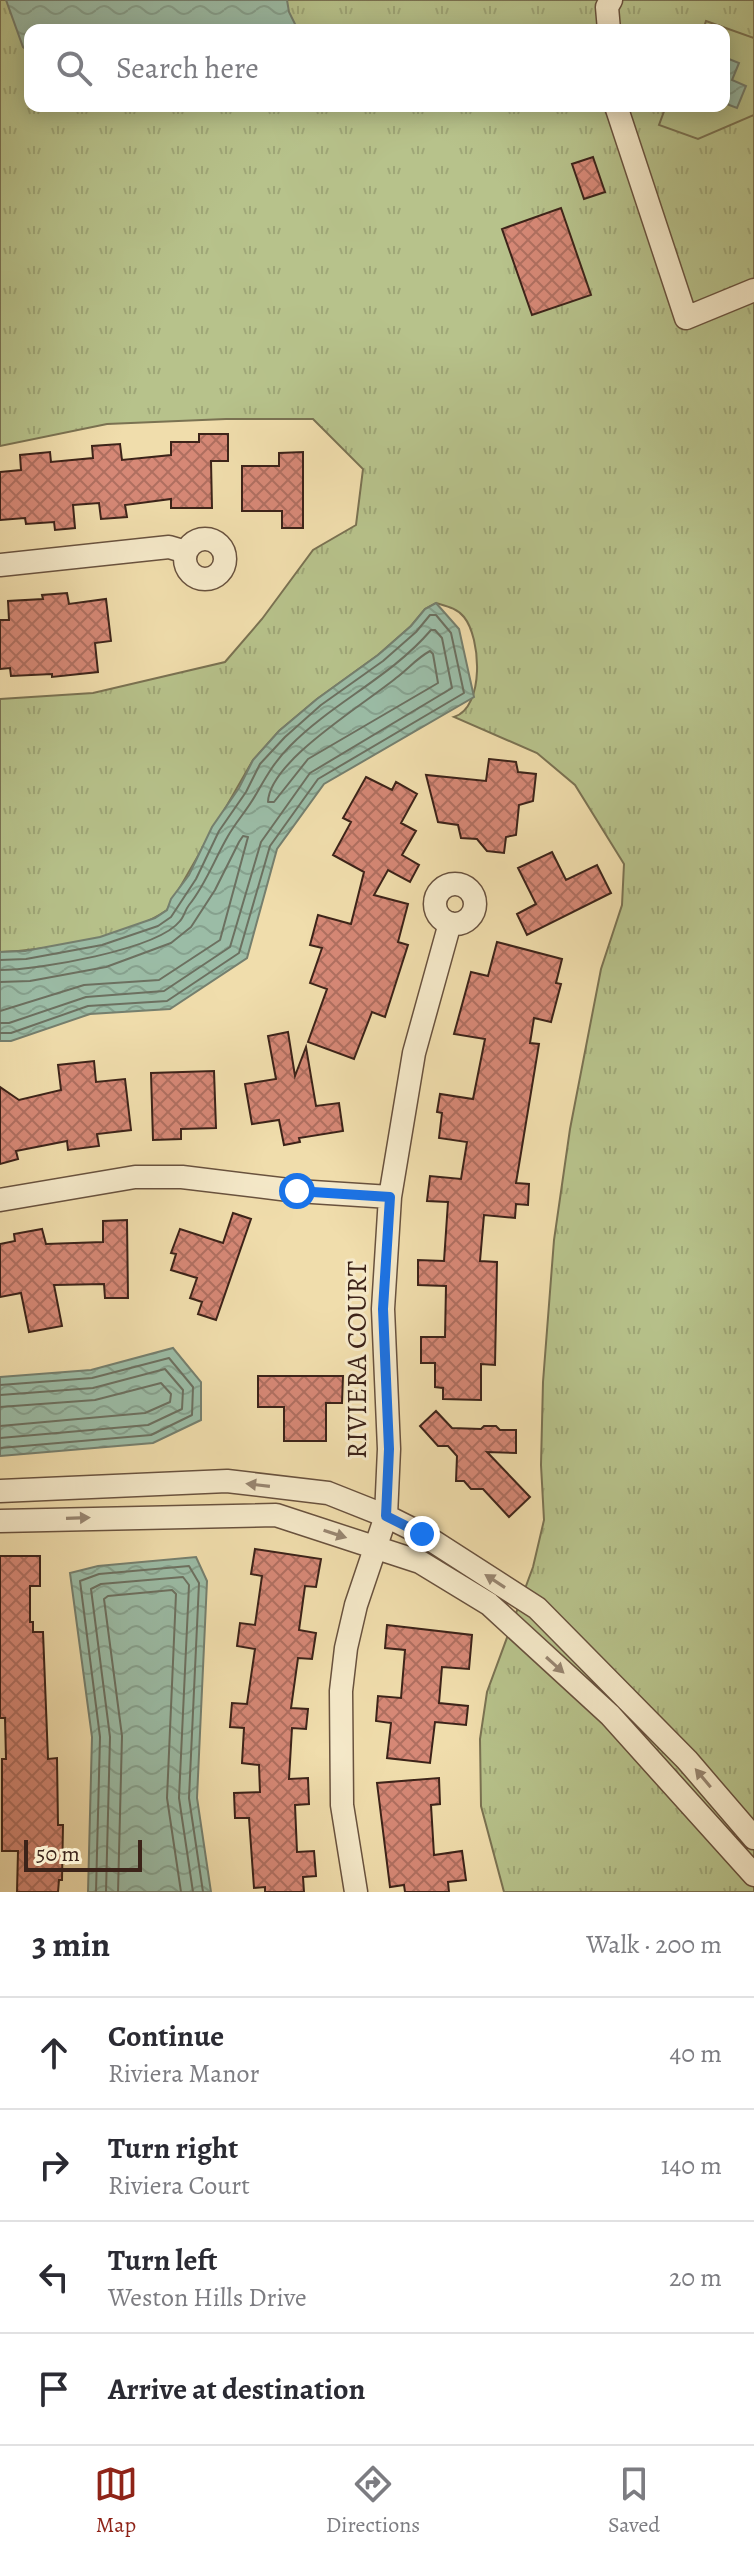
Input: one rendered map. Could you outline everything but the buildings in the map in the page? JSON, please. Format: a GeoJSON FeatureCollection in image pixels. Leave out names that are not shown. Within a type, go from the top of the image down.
{"type":"FeatureCollection","features":[{"type":"Feature","properties":{"kind":"street"},"geometry":{"type":"LineString","coordinates":[[608,24],[607,7],[611,0]]}},
{"type":"Feature","properties":{"kind":"street"},"geometry":{"type":"LineString","coordinates":[[618,112],[686,318],[754,290]]}},
{"type":"Feature","properties":{"kind":"street"},"geometry":{"type":"LineString","coordinates":[[0,565],[169,547],[186,552]]}},
{"type":"Feature","properties":{"kind":"street","name":"RIVIERA COURT"},"geometry":{"type":"LineString","coordinates":[[356,1892],[342,1805],[341,1691],[346,1648],[356,1605],[386,1516],[389,1449],[383,1309],[390,1197],[414,1053],[450,923]]}},
{"type":"Feature","properties":{"kind":"street"},"geometry":{"type":"LineString","coordinates":[[0,1200],[135,1177],[182,1177],[297,1191],[390,1197]]}},
{"type":"Feature","properties":{"kind":"street"},"geometry":{"type":"LineString","coordinates":[[0,1491],[227,1481],[328,1493],[386,1516],[422,1534],[537,1608],[687,1760],[754,1838]]}},
{"type":"Feature","properties":{"kind":"street"},"geometry":{"type":"LineString","coordinates":[[0,1521],[276,1515],[420,1562],[489,1604],[610,1715],[754,1875]]}},
{"type":"Feature","properties":{"kind":"green space"},"geometry":{"type":"Polygon","coordinates":[[[0,0],[754,0],[754,1892],[504,1892],[481,1806],[480,1739],[487,1692],[533,1567],[544,1520],[541,1465],[543,1382],[554,1240],[570,1129],[601,969],[622,905],[624,864],[575,785],[537,753],[454,717],[464,711],[471,700],[477,671],[474,640],[464,617],[455,609],[436,603],[425,609],[378,655],[279,731],[253,760],[167,910],[131,928],[86,941],[0,952],[0,699],[93,693],[225,662],[262,619],[313,550],[356,525],[363,469],[313,419],[107,424],[0,446],[0,0]]]}},
{"type":"Feature","properties":{"kind":"green space"},"geometry":{"type":"Polygon","coordinates":[[[730,30],[754,38],[754,115],[698,139],[659,125],[664,112],[730,112],[730,30]]]}},
{"type":"Feature","properties":{"kind":"water"},"geometry":{"type":"Polygon","coordinates":[[[6,0],[287,0],[295,24],[24,24],[23,47],[6,0]]]}},
{"type":"Feature","properties":{"kind":"water"},"geometry":{"type":"Polygon","coordinates":[[[730,59],[739,63],[732,80],[746,86],[737,108],[730,105],[730,59]]]}},
{"type":"Feature","properties":{"kind":"water"},"geometry":{"type":"Polygon","coordinates":[[[436,603],[459,629],[474,697],[324,784],[277,849],[247,958],[170,1009],[90,1014],[11,1041],[0,1041],[0,952],[25,951],[100,937],[155,918],[167,910],[253,760],[279,731],[378,655],[425,609],[436,603]]]}},
{"type":"Feature","properties":{"kind":"water"},"geometry":{"type":"Polygon","coordinates":[[[173,1348],[201,1382],[201,1420],[153,1443],[0,1456],[0,1377],[91,1370],[173,1348]]]}},
{"type":"Feature","properties":{"kind":"water"},"geometry":{"type":"Polygon","coordinates":[[[196,1557],[207,1581],[197,1798],[211,1892],[88,1892],[92,1737],[70,1573],[98,1566],[196,1557]]]}},
{"type":"Feature","properties":{"kind":"route"},"geometry":{"type":"LineString","coordinates":[[297,1191],[390,1197],[383,1309],[389,1449],[386,1516],[422,1534]]}}]}
